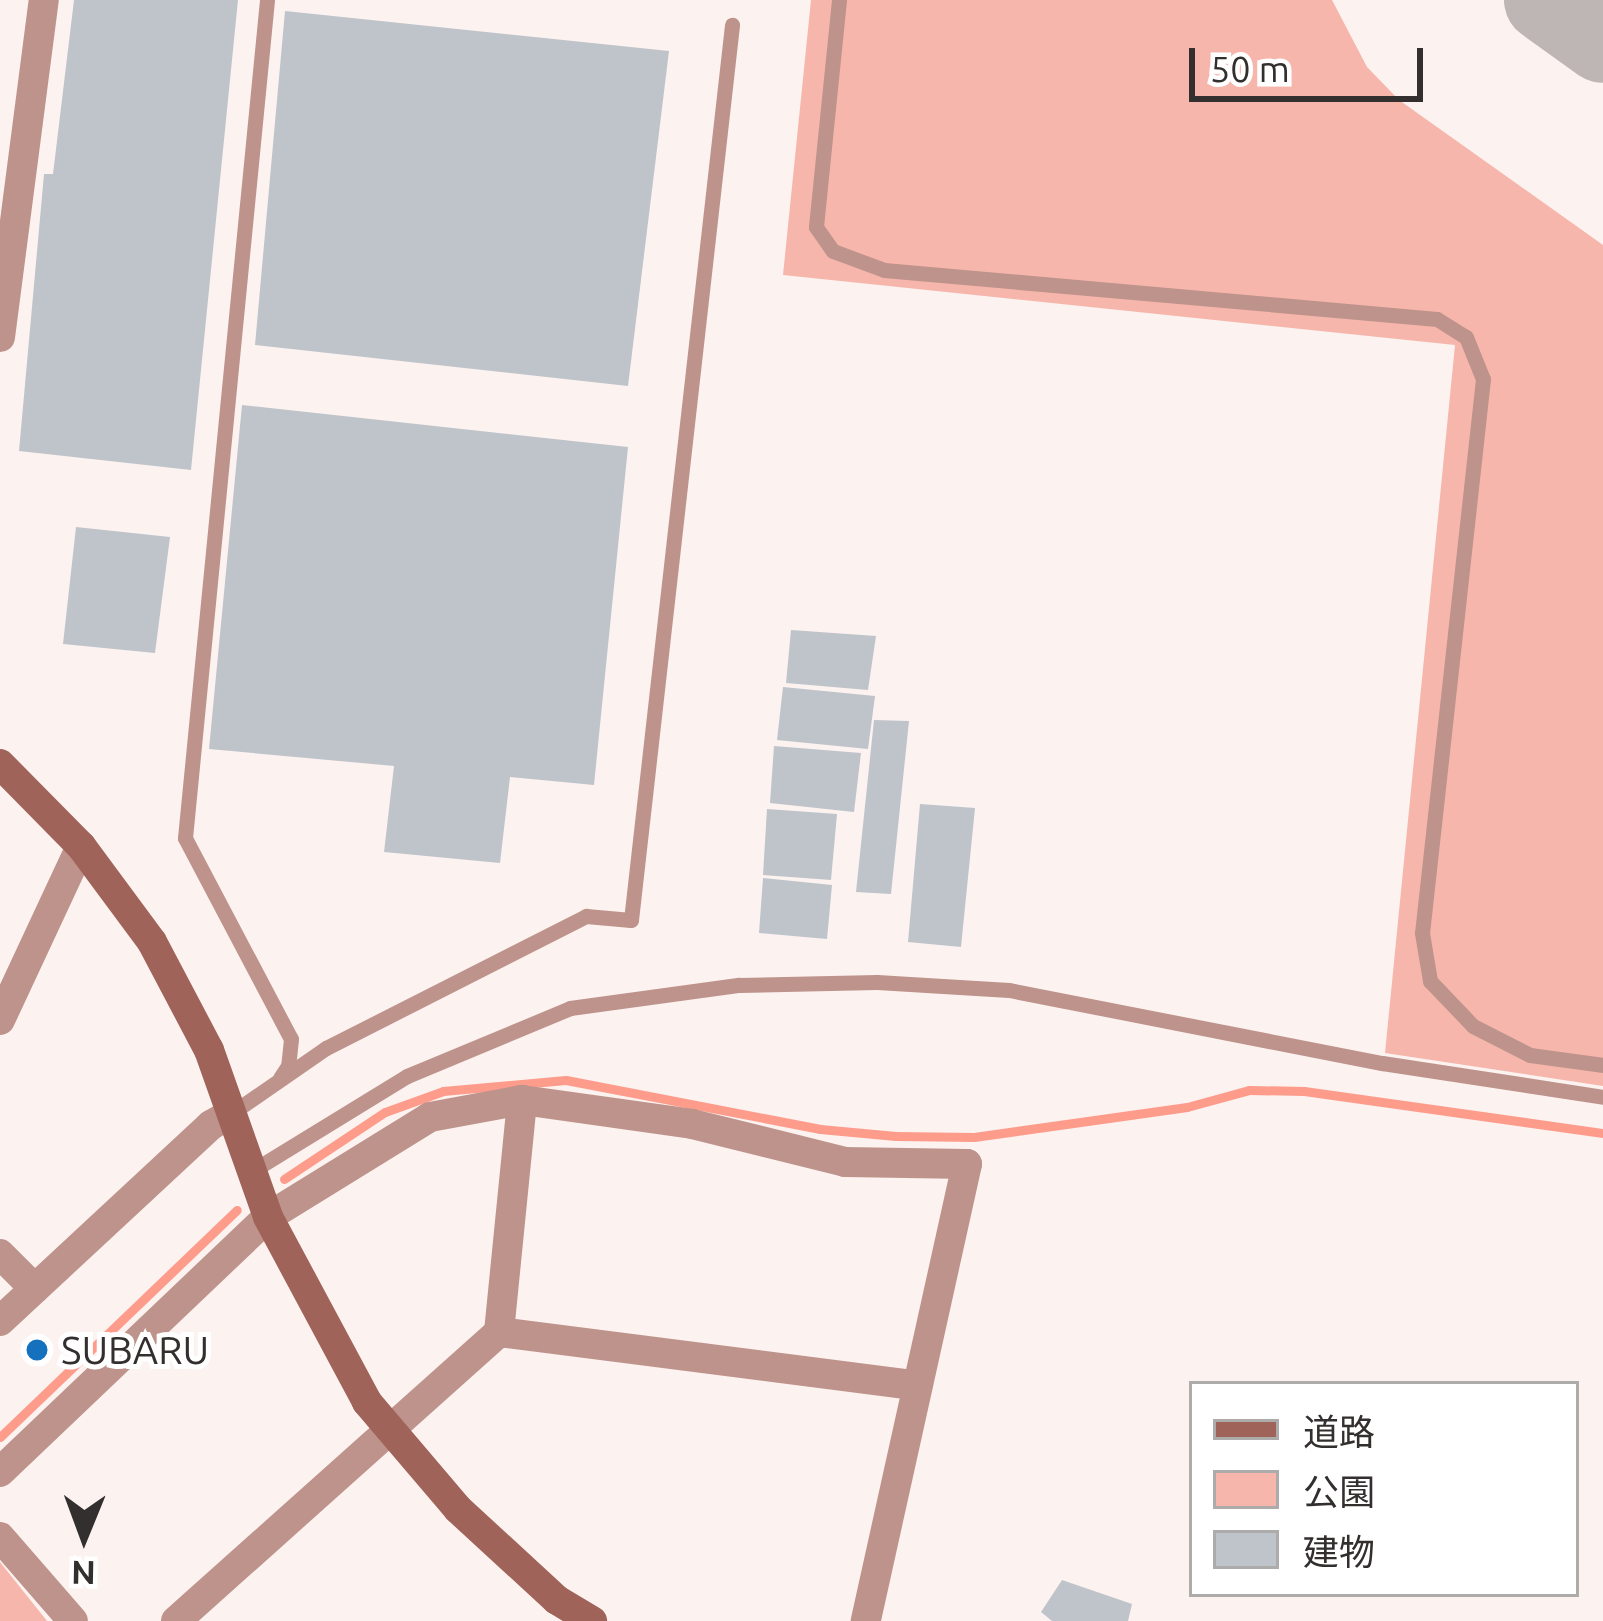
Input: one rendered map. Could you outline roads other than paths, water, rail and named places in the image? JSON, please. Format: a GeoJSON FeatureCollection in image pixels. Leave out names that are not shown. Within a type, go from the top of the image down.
{"type":"FeatureCollection","features":[{"type":"Feature","properties":{"kind":"street"},"geometry":{"type":"LineString","coordinates":[[0,337],[44,0]]}},
{"type":"Feature","properties":{"kind":"street"},"geometry":{"type":"LineString","coordinates":[[0,764],[81,846],[152,942],[209,1050],[268,1217],[315,1313],[387,1428],[458,1509],[557,1600],[592,1621]]}},
{"type":"Feature","properties":{"kind":"street"},"geometry":{"type":"LineString","coordinates":[[0,1020],[81,846]]}},
{"type":"Feature","properties":{"kind":"street"},"geometry":{"type":"LineString","coordinates":[[176,1621],[499,1332],[521,1100]]}},
{"type":"Feature","properties":{"kind":"street"},"geometry":{"type":"LineString","coordinates":[[0,1472],[268,1217],[430,1117],[521,1100],[692,1124],[845,1162],[967,1164],[866,1621]]}},
{"type":"Feature","properties":{"kind":"street"},"geometry":{"type":"LineString","coordinates":[[0,1321],[211,1125],[232,1113]]}},
{"type":"Feature","properties":{"kind":"street"},"geometry":{"type":"LineString","coordinates":[[0,1254],[35,1289]]}},
{"type":"Feature","properties":{"kind":"street"},"geometry":{"type":"LineString","coordinates":[[499,1332],[918,1386]]}},
{"type":"Feature","properties":{"kind":"street"},"geometry":{"type":"LineString","coordinates":[[0,1538],[73,1621]]}},
{"type":"Feature","properties":{"kind":"lane"},"geometry":{"type":"LineString","coordinates":[[267,0],[185,838],[291,1039],[288,1066],[279,1080]]}},
{"type":"Feature","properties":{"kind":"lane"},"geometry":{"type":"LineString","coordinates":[[839,0],[816,227],[833,251],[884,271],[1437,319],[1466,338],[1483,379],[1422,933],[1430,981],[1473,1026],[1530,1055],[1603,1065]]}},
{"type":"Feature","properties":{"kind":"lane"},"geometry":{"type":"LineString","coordinates":[[232,1113],[326,1048],[586,916],[631,920],[732,25]]}},
{"type":"Feature","properties":{"kind":"lane"},"geometry":{"type":"LineString","coordinates":[[252,1172],[407,1076],[570,1007],[740,985],[878,982],[1009,990],[1382,1063],[1603,1097]]}},
{"type":"Feature","properties":{"kind":"waterway"},"geometry":{"type":"LineString","coordinates":[[284,1179],[385,1112],[443,1091],[566,1080],[820,1129],[896,1136],[974,1137],[1187,1107],[1249,1090],[1304,1091],[1603,1133]]}},
{"type":"Feature","properties":{"kind":"waterway"},"geometry":{"type":"LineString","coordinates":[[0,1437],[237,1210]]}},
{"type":"Feature","properties":{"kind":"place","name":"SUBARU"},"geometry":{"type":"Point","coordinates":[37,1350]}}]}
